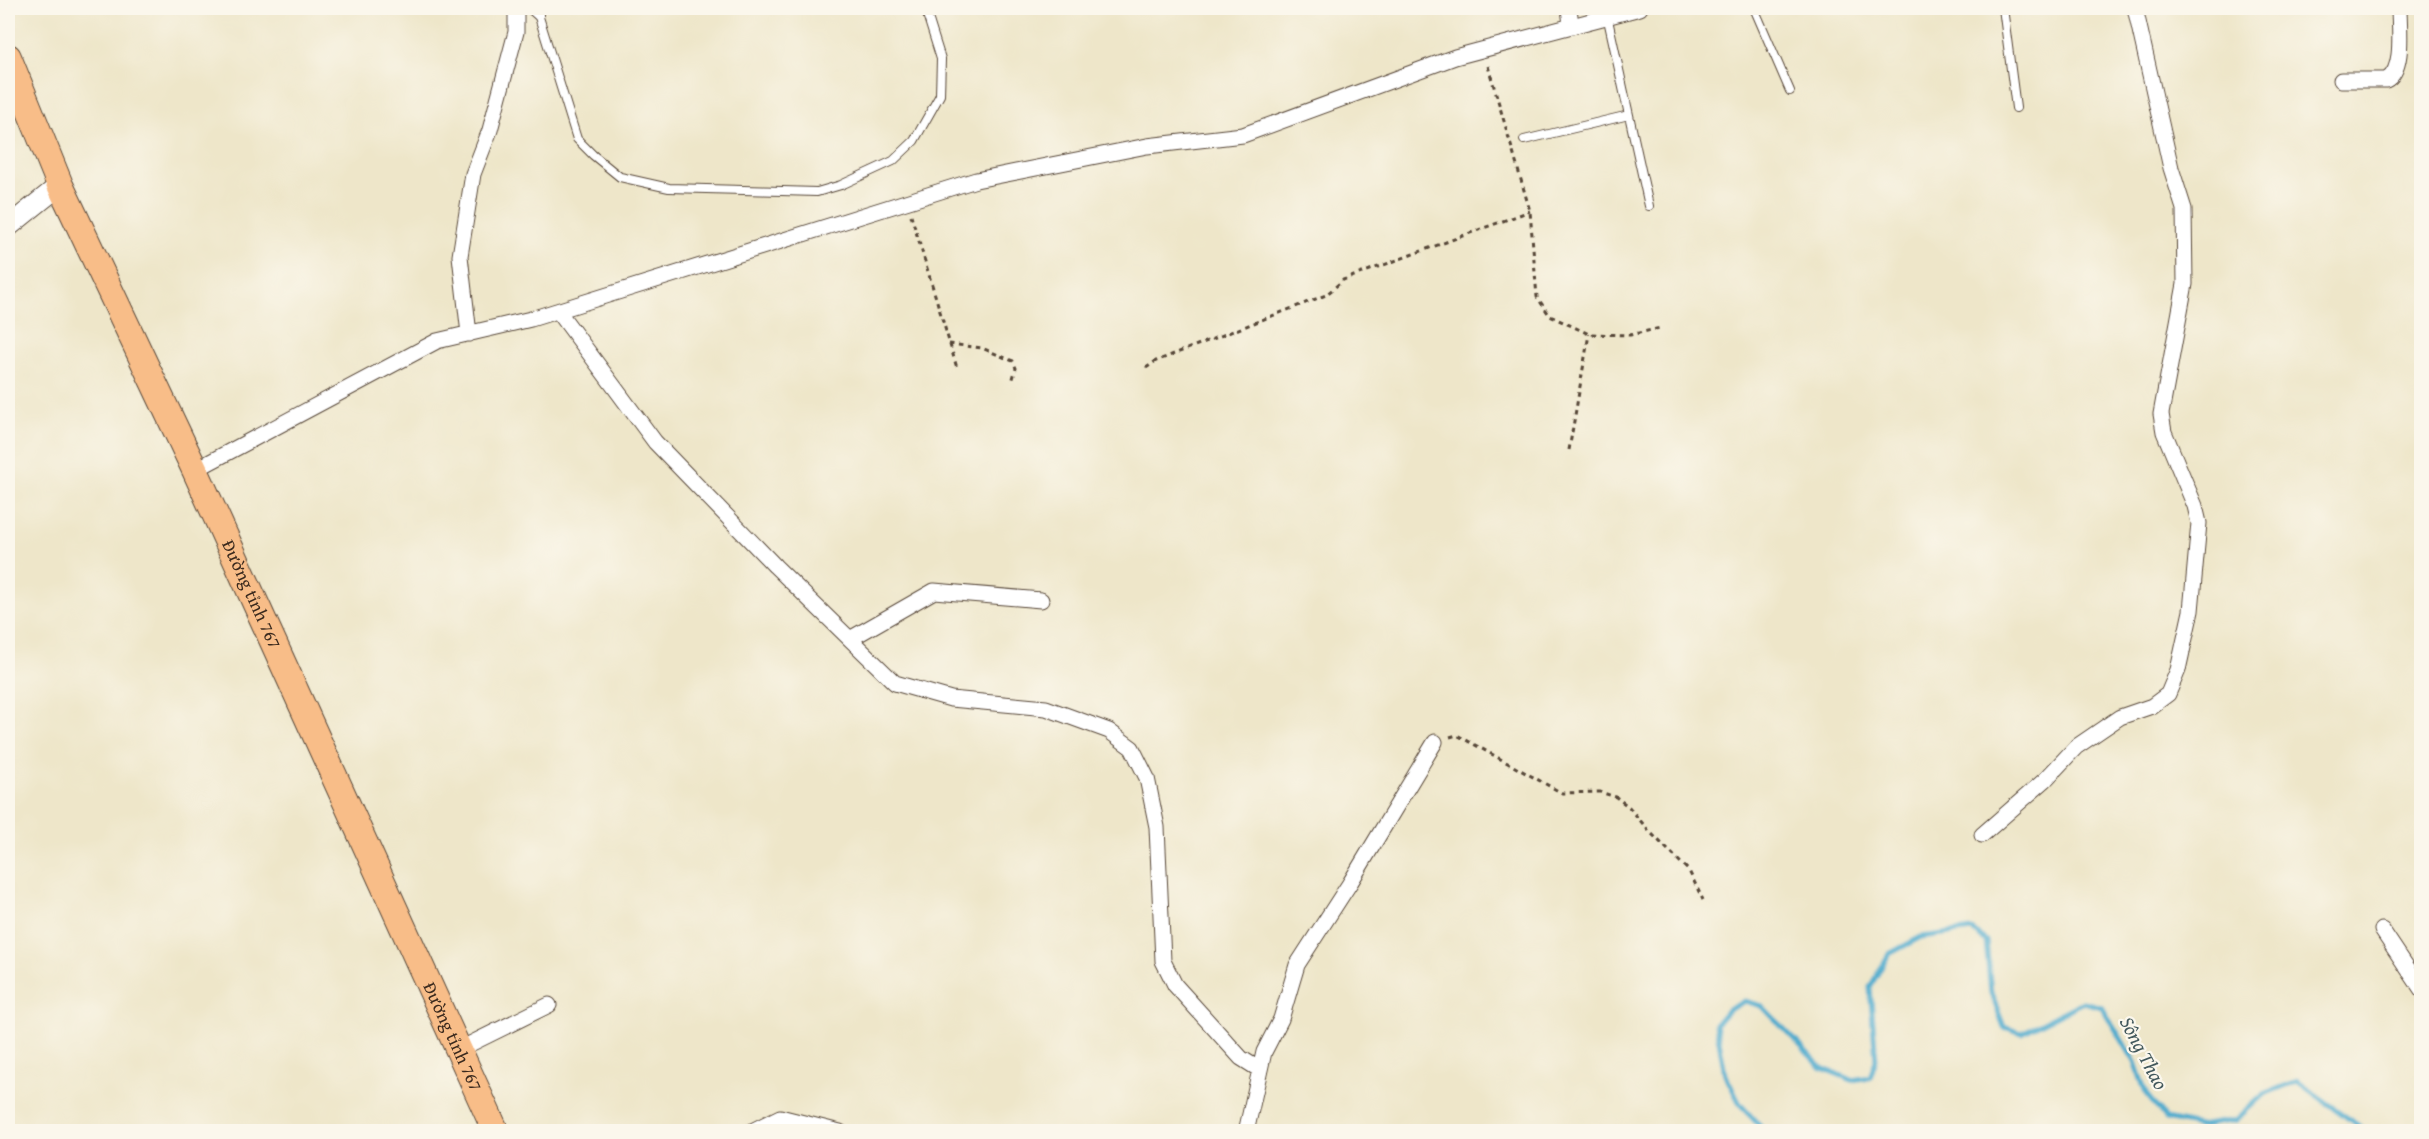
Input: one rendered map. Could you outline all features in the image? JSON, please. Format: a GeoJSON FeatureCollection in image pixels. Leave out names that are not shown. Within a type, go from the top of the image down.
{"type":"FeatureCollection","features":[{"type":"Feature","properties":{"kind":"main road","name":"Đường tỉnh 767"},"geometry":{"type":"LineString","coordinates":[[8,57],[60,185],[195,470],[496,1131]]}},
{"type":"Feature","properties":{"kind":"street"},"geometry":{"type":"LineString","coordinates":[[469,334],[460,256],[473,174],[490,130],[516,32],[516,8]]}},
{"type":"Feature","properties":{"kind":"street"},"geometry":{"type":"LineString","coordinates":[[1569,8],[1571,25]]}},
{"type":"Feature","properties":{"kind":"street"},"geometry":{"type":"LineString","coordinates":[[195,470],[437,341],[558,311],[976,180],[1124,150],[1243,135],[1455,57],[1640,8]]}},
{"type":"Feature","properties":{"kind":"street"},"geometry":{"type":"LineString","coordinates":[[1982,835],[2045,780],[2076,747],[2120,717],[2152,706],[2168,694],[2178,670],[2191,611],[2199,523],[2195,506],[2164,432],[2161,414],[2185,284],[2184,209],[2171,168],[2135,8]]}},
{"type":"Feature","properties":{"kind":"street"},"geometry":{"type":"LineString","coordinates":[[2341,80],[2386,80],[2392,77],[2398,68],[2399,8]]}},
{"type":"Feature","properties":{"kind":"street"},"geometry":{"type":"LineString","coordinates":[[8,227],[60,185]]}},
{"type":"Feature","properties":{"kind":"street"},"geometry":{"type":"LineString","coordinates":[[558,311],[656,442],[775,566],[895,683],[951,699],[1046,708],[1109,731],[1132,748],[1147,778],[1157,827],[1163,961],[1175,985],[1240,1058],[1260,1070]]}},
{"type":"Feature","properties":{"kind":"street"},"geometry":{"type":"LineString","coordinates":[[850,639],[934,591],[1041,600]]}},
{"type":"Feature","properties":{"kind":"street"},"geometry":{"type":"LineString","coordinates":[[1246,1131],[1264,1052],[1281,1019],[1297,965],[1350,883],[1435,742]]}},
{"type":"Feature","properties":{"kind":"street"},"geometry":{"type":"LineString","coordinates":[[2382,930],[2421,990]]}},
{"type":"Feature","properties":{"kind":"street"},"geometry":{"type":"LineString","coordinates":[[460,1049],[549,1005]]}},
{"type":"Feature","properties":{"kind":"street"},"geometry":{"type":"LineString","coordinates":[[750,1131],[780,1117],[840,1131]]}},
{"type":"Feature","properties":{"kind":"lane"},"geometry":{"type":"LineString","coordinates":[[529,8],[539,12],[577,139],[620,177],[669,188],[817,192],[841,185],[892,161],[914,141],[940,95],[941,59],[925,8]]}},
{"type":"Feature","properties":{"kind":"lane"},"geometry":{"type":"LineString","coordinates":[[1754,8],[1790,91]]}},
{"type":"Feature","properties":{"kind":"lane"},"geometry":{"type":"LineString","coordinates":[[2003,8],[2016,108]]}},
{"type":"Feature","properties":{"kind":"lane"},"geometry":{"type":"LineString","coordinates":[[1607,15],[1649,206]]}},
{"type":"Feature","properties":{"kind":"lane"},"geometry":{"type":"LineString","coordinates":[[1524,140],[1629,115]]}},
{"type":"Feature","properties":{"kind":"path"},"geometry":{"type":"LineString","coordinates":[[1483,50],[1530,211],[1537,297],[1550,316],[1589,334],[1630,335],[1660,328]]}},
{"type":"Feature","properties":{"kind":"path"},"geometry":{"type":"LineString","coordinates":[[907,202],[957,368]]}},
{"type":"Feature","properties":{"kind":"path"},"geometry":{"type":"LineString","coordinates":[[1146,368],[1156,361],[1326,296],[1342,280],[1530,211]]}},
{"type":"Feature","properties":{"kind":"path"},"geometry":{"type":"LineString","coordinates":[[1569,450],[1589,334]]}},
{"type":"Feature","properties":{"kind":"path"},"geometry":{"type":"LineString","coordinates":[[949,344],[982,348],[1013,361],[1016,368],[1012,382]]}},
{"type":"Feature","properties":{"kind":"path"},"geometry":{"type":"LineString","coordinates":[[1435,742],[1458,735],[1562,793],[1600,792],[1616,797],[1629,807],[1648,830],[1689,871],[1703,900]]}},
{"type":"Feature","properties":{"kind":"waterway","name":"Sông Thao"},"geometry":{"type":"LineString","coordinates":[[1765,1132],[1740,1104],[1725,1074],[1716,1024],[1728,1010],[1745,1001],[1762,1006],[1822,1068],[1852,1080],[1870,1077],[1876,1060],[1870,987],[1889,954],[1921,937],[1972,930],[1986,941],[1991,993],[2004,1027],[2022,1033],[2083,1002],[2102,1007],[2135,1062],[2146,1094],[2166,1119],[2198,1126],[2236,1120],[2264,1094],[2297,1081],[2367,1132]]}}]}
